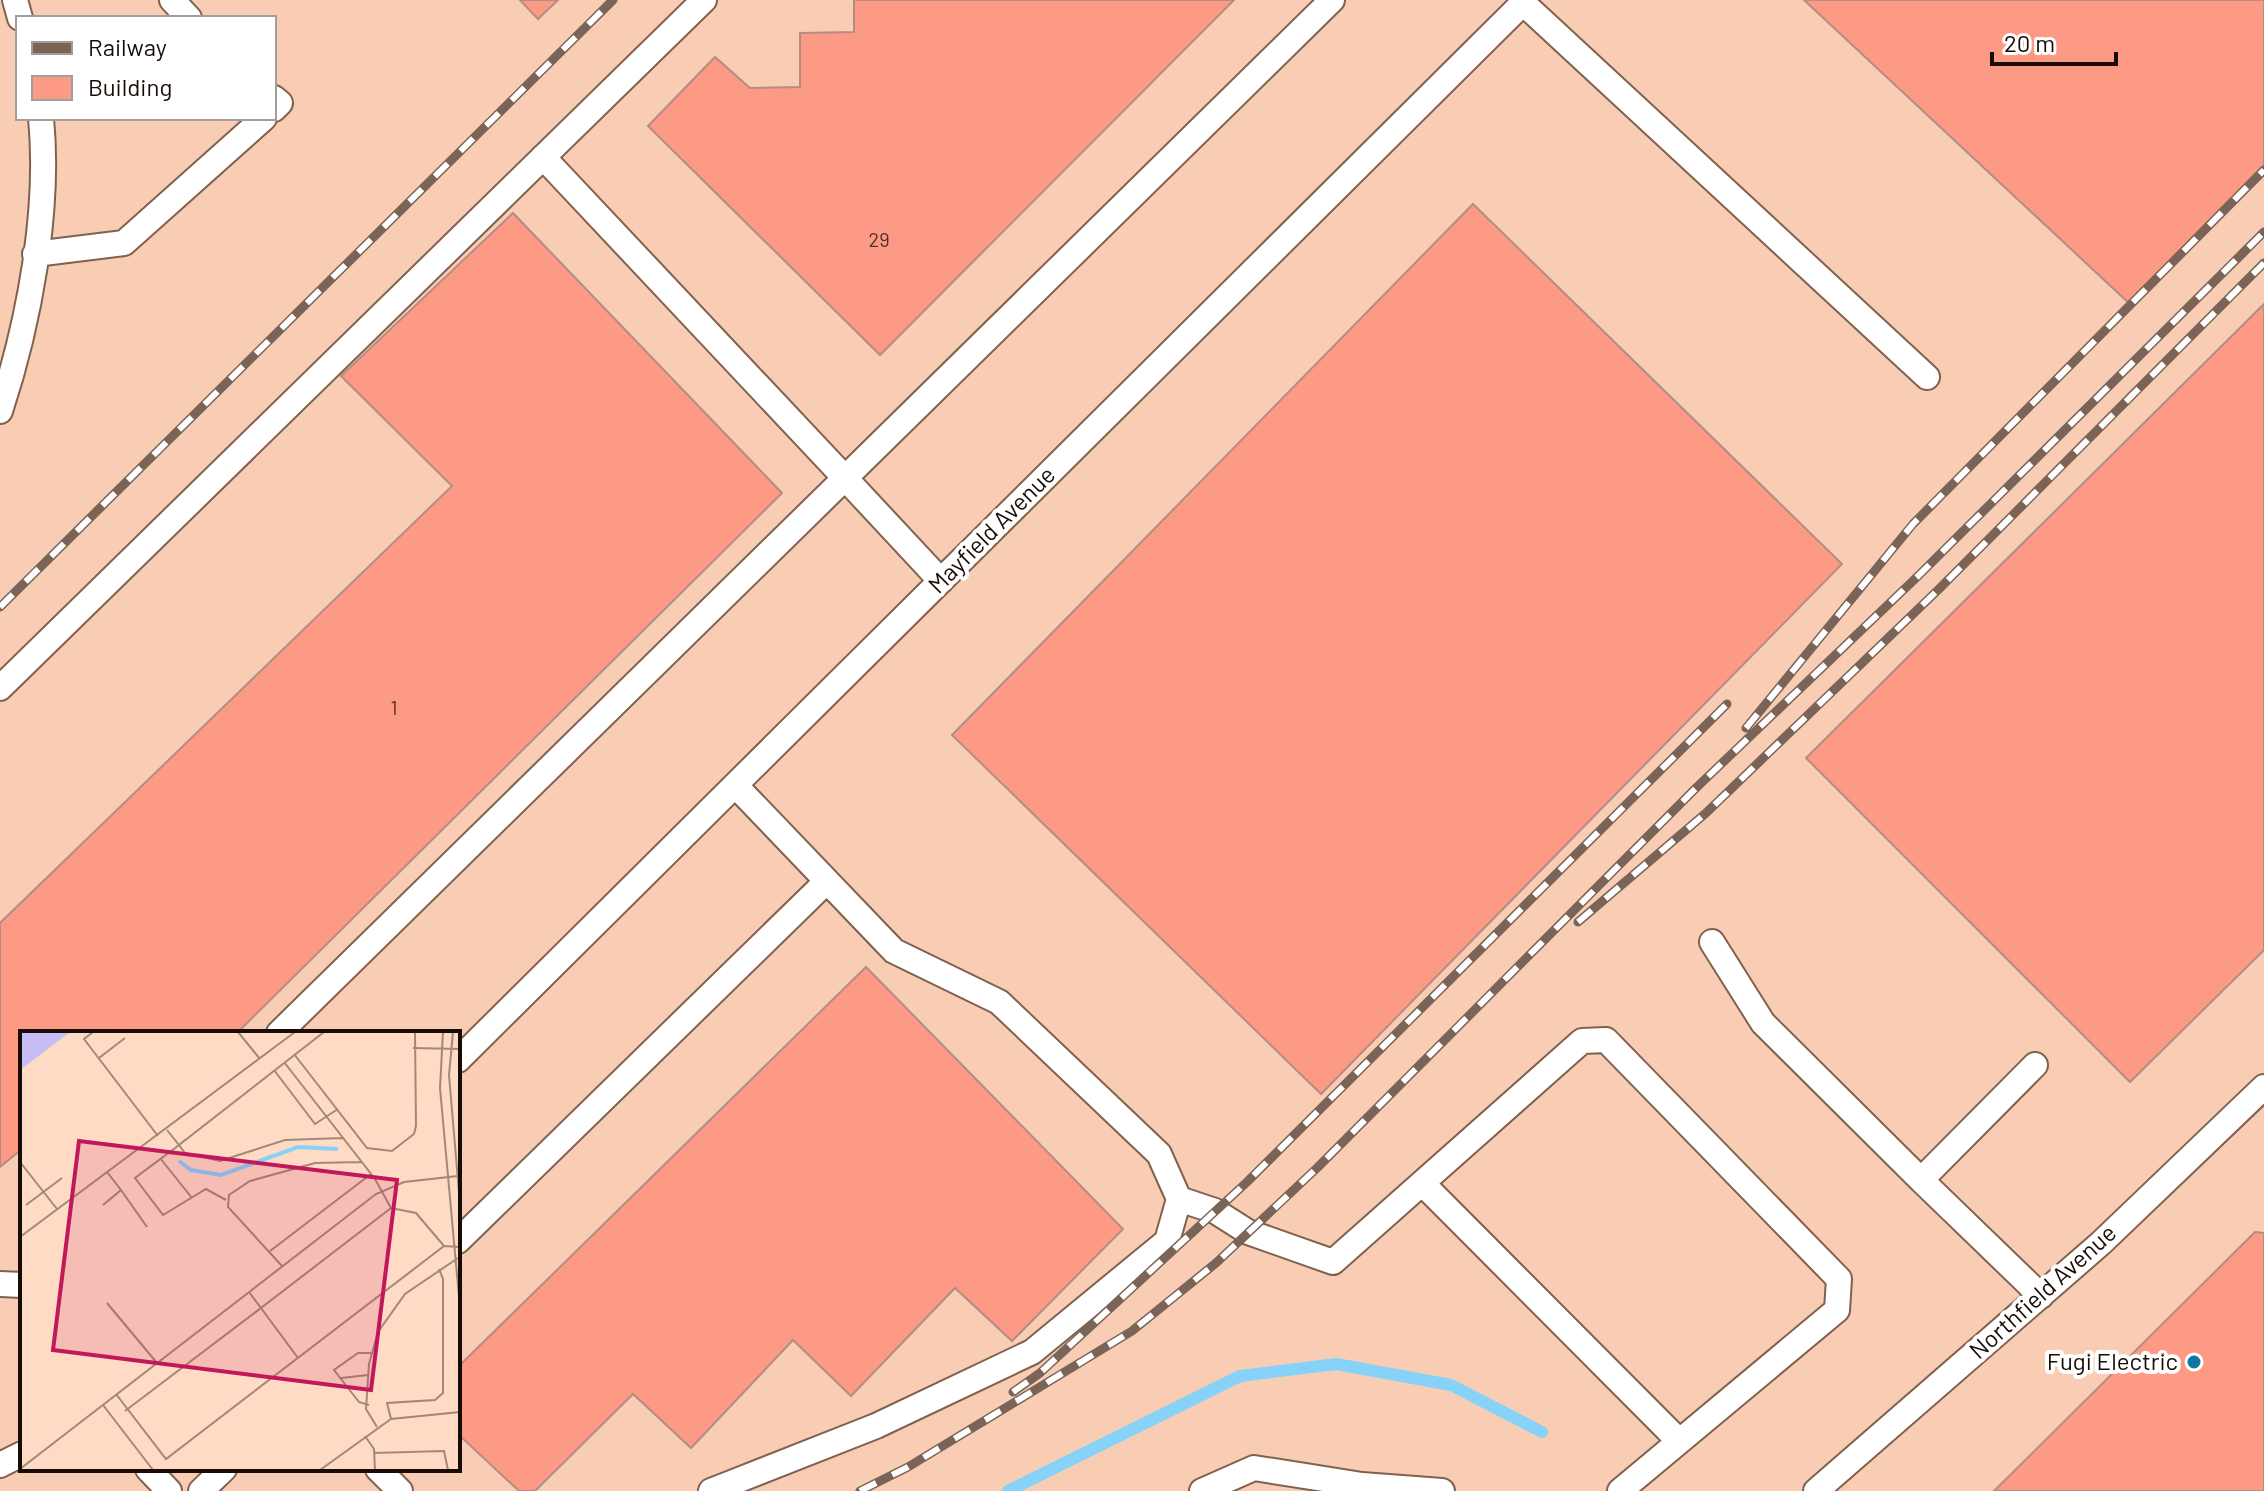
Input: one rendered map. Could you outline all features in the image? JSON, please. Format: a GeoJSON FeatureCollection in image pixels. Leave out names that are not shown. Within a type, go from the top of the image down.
{"type":"FeatureCollection","features":[{"type":"Feature","properties":{"kind":"lane"},"geometry":{"type":"LineString","coordinates":[[172,0],[187,16]]}},
{"type":"Feature","properties":{"kind":"lane"},"geometry":{"type":"LineString","coordinates":[[0,688],[704,0]]}},
{"type":"Feature","properties":{"kind":"lane"},"geometry":{"type":"LineString","coordinates":[[281,1031],[1332,0]]}},
{"type":"Feature","properties":{"kind":"lane"},"geometry":{"type":"LineString","coordinates":[[1524,2],[1927,377]]}},
{"type":"Feature","properties":{"kind":"lane","name":"Mayfield Avenue"},"geometry":{"type":"LineString","coordinates":[[460,1058],[1524,2]]}},
{"type":"Feature","properties":{"kind":"lane"},"geometry":{"type":"LineString","coordinates":[[0,411],[20,341],[35,254],[42,180],[41,120]]}},
{"type":"Feature","properties":{"kind":"lane"},"geometry":{"type":"LineString","coordinates":[[35,254],[124,243],[262,120]]}},
{"type":"Feature","properties":{"kind":"lane"},"geometry":{"type":"LineString","coordinates":[[543,157],[941,581]]}},
{"type":"Feature","properties":{"kind":"lane"},"geometry":{"type":"LineString","coordinates":[[711,1491],[876,1426],[1032,1352],[1167,1241],[1179,1199],[1159,1154],[999,1002],[894,951],[735,785]]}},
{"type":"Feature","properties":{"kind":"lane"},"geometry":{"type":"LineString","coordinates":[[460,1239],[827,881]]}},
{"type":"Feature","properties":{"kind":"lane"},"geometry":{"type":"LineString","coordinates":[[1712,942],[1763,1023],[2041,1296]]}},
{"type":"Feature","properties":{"kind":"lane"},"geometry":{"type":"LineString","coordinates":[[1179,1199],[1215,1211],[1248,1232],[1333,1262],[1582,1041],[1606,1040],[1839,1279],[1837,1310],[1620,1491]]}},
{"type":"Feature","properties":{"kind":"lane"},"geometry":{"type":"LineString","coordinates":[[1921,1180],[2035,1065]]}},
{"type":"Feature","properties":{"kind":"lane","name":"Northfield Avenue"},"geometry":{"type":"LineString","coordinates":[[1816,1491],[2101,1243],[2264,1087]]}},
{"type":"Feature","properties":{"kind":"lane"},"geometry":{"type":"LineString","coordinates":[[1422,1183],[1679,1441]]}},
{"type":"Feature","properties":{"kind":"lane"},"geometry":{"type":"LineString","coordinates":[[0,1284],[20,1286]]}},
{"type":"Feature","properties":{"kind":"lane"},"geometry":{"type":"LineString","coordinates":[[0,1465],[20,1455]]}},
{"type":"Feature","properties":{"kind":"lane"},"geometry":{"type":"LineString","coordinates":[[1202,1491],[1254,1468],[1362,1485],[1442,1491]]}},
{"type":"Feature","properties":{"kind":"lane"},"geometry":{"type":"LineString","coordinates":[[150,1471],[169,1491]]}},
{"type":"Feature","properties":{"kind":"lane"},"geometry":{"type":"LineString","coordinates":[[201,1491],[222,1471]]}},
{"type":"Feature","properties":{"kind":"lane"},"geometry":{"type":"LineString","coordinates":[[380,1471],[400,1491]]}},
{"type":"Feature","properties":{"kind":"shaded area"},"geometry":{"type":"Polygon","coordinates":[[[0,0],[2264,0],[2264,1491],[0,1491],[0,0]]]}},
{"type":"Feature","properties":{"kind":"building"},"geometry":{"type":"Polygon","coordinates":[[[520,0],[558,0],[538,19],[520,0]]]}},
{"type":"Feature","properties":{"kind":"building"},"geometry":{"type":"Polygon","coordinates":[[[854,0],[1234,0],[880,355],[648,126],[715,57],[750,88],[800,87],[800,33],[854,32],[854,0]]]}},
{"type":"Feature","properties":{"kind":"building"},"geometry":{"type":"Polygon","coordinates":[[[1804,0],[2264,0],[2264,165],[2132,306],[1804,0]]]}},
{"type":"Feature","properties":{"kind":"building"},"geometry":{"type":"Polygon","coordinates":[[[1473,204],[1842,564],[1321,1094],[952,735],[1473,204]]]}},
{"type":"Feature","properties":{"kind":"building"},"geometry":{"type":"Polygon","coordinates":[[[513,213],[782,493],[239,1031],[20,1031],[20,1151],[0,1167],[0,923],[452,486],[341,376],[513,213]]]}},
{"type":"Feature","properties":{"kind":"building"},"geometry":{"type":"Polygon","coordinates":[[[2264,304],[2264,950],[2130,1082],[1806,758],[2264,304]]]}},
{"type":"Feature","properties":{"kind":"building"},"geometry":{"type":"Polygon","coordinates":[[[866,967],[1123,1229],[1012,1341],[955,1288],[851,1396],[793,1340],[691,1448],[633,1394],[535,1491],[519,1491],[460,1436],[460,1365],[866,967]]]}},
{"type":"Feature","properties":{"kind":"building","name":"Fugi Electric"},"geometry":{"type":"Polygon","coordinates":[[[2255,1232],[2264,1233],[2264,1491],[1994,1491],[2255,1232]]]}},
{"type":"Feature","properties":{"kind":"waterway"},"geometry":{"type":"LineString","coordinates":[[1008,1491],[1240,1376],[1336,1364],[1451,1385],[1542,1432]]}},
{"type":"Feature","properties":{"kind":"railway"},"geometry":{"type":"LineString","coordinates":[[0,607],[613,0]]}},
{"type":"Feature","properties":{"kind":"railway"},"geometry":{"type":"LineString","coordinates":[[1746,728],[1913,524],[2264,170]]}},
{"type":"Feature","properties":{"kind":"railway"},"geometry":{"type":"LineString","coordinates":[[860,1491],[908,1467],[1132,1331],[1216,1263],[1318,1167],[1697,787],[1917,577],[2264,232]]}},
{"type":"Feature","properties":{"kind":"railway"},"geometry":{"type":"LineString","coordinates":[[1578,922],[1706,813],[1939,589],[2264,263]]}},
{"type":"Feature","properties":{"kind":"railway"},"geometry":{"type":"LineString","coordinates":[[1013,1392],[1040,1373],[1247,1182],[1727,704]]}},
{"type":"Feature","properties":{"kind":"place","name":"Fugi Electric"},"geometry":{"type":"Point","coordinates":[2194,1362]}}]}
